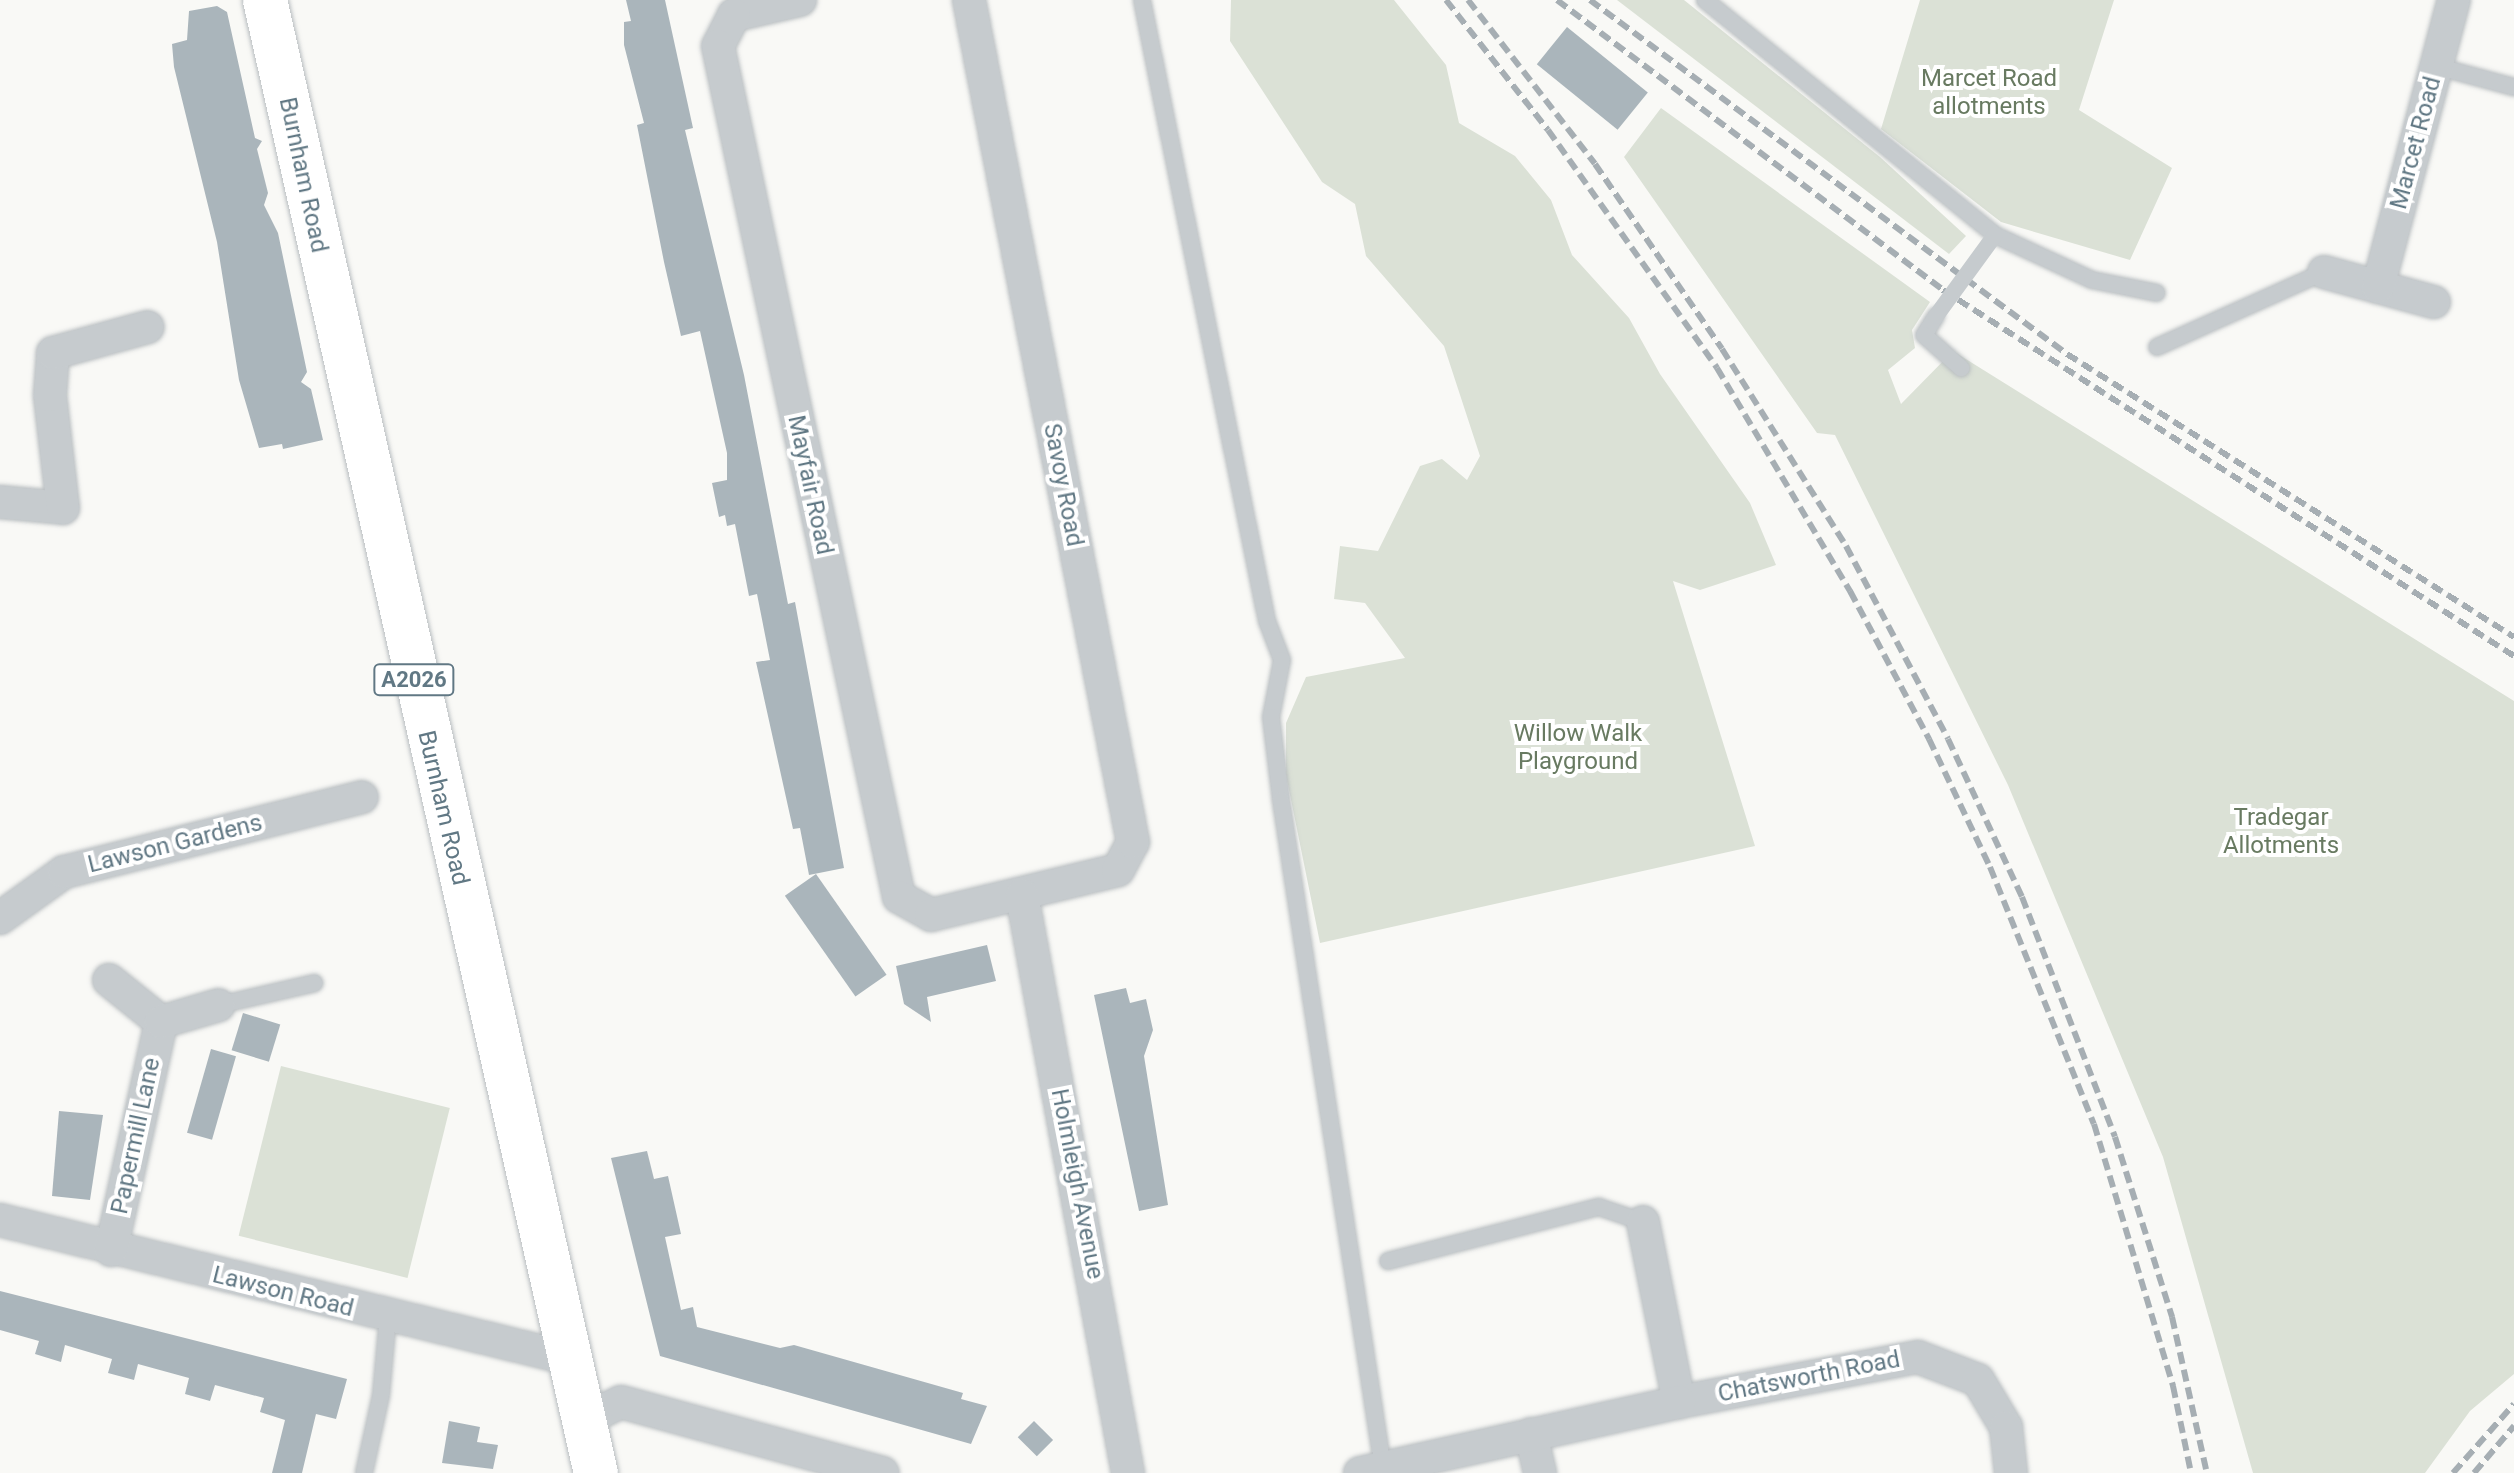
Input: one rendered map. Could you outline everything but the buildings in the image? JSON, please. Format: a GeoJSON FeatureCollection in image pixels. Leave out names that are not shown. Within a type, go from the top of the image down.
{"type":"FeatureCollection","features":[{"type":"Feature","properties":{"kind":"main road","name":"Burnham Road"},"geometry":{"type":"LineString","coordinates":[[265,0],[596,1473]]}},
{"type":"Feature","properties":{"kind":"street","name":"Mayfair Road"},"geometry":{"type":"LineString","coordinates":[[800,0],[734,15],[718,46],[899,897],[931,915],[1022,895]]}},
{"type":"Feature","properties":{"kind":"street","name":"Savoy Road"},"geometry":{"type":"LineString","coordinates":[[969,0],[1133,842],[1118,870],[1022,895]]}},
{"type":"Feature","properties":{"kind":"street","name":"Marcet Road"},"geometry":{"type":"LineString","coordinates":[[2378,287],[2454,0]]}},
{"type":"Feature","properties":{"kind":"street"},"geometry":{"type":"LineString","coordinates":[[2324,272],[2434,302]]}},
{"type":"Feature","properties":{"kind":"street"},"geometry":{"type":"LineString","coordinates":[[0,502],[63,508],[50,395],[53,353],[148,327]]}},
{"type":"Feature","properties":{"kind":"street","name":"Lawson Gardens"},"geometry":{"type":"LineString","coordinates":[[0,918],[64,872],[362,797]]}},
{"type":"Feature","properties":{"kind":"street","name":"Holmleigh Avenue"},"geometry":{"type":"LineString","coordinates":[[1022,895],[1128,1473]]}},
{"type":"Feature","properties":{"kind":"street"},"geometry":{"type":"LineString","coordinates":[[109,980],[161,1022],[219,1005]]}},
{"type":"Feature","properties":{"kind":"street","name":"Papermill Lane"},"geometry":{"type":"LineString","coordinates":[[111,1250],[161,1022]]}},
{"type":"Feature","properties":{"kind":"street","name":"Lawson Road"},"geometry":{"type":"LineString","coordinates":[[0,1220],[111,1250],[568,1358]]}},
{"type":"Feature","properties":{"kind":"street"},"geometry":{"type":"LineString","coordinates":[[1643,1222],[1679,1402]]}},
{"type":"Feature","properties":{"kind":"street","name":"Chatsworth Road"},"geometry":{"type":"LineString","coordinates":[[1371,1470],[1679,1402],[1918,1357],[1978,1380],[2006,1427],[2011,1473]]}},
{"type":"Feature","properties":{"kind":"street"},"geometry":{"type":"LineString","coordinates":[[582,1421],[621,1402],[883,1473]]}},
{"type":"Feature","properties":{"kind":"street"},"geometry":{"type":"LineString","coordinates":[[1531,1434],[1540,1473]]}},
{"type":"Feature","properties":{"kind":"lane"},"geometry":{"type":"LineString","coordinates":[[1142,0],[1267,621],[1282,660],[1271,717],[1371,1470]]}},
{"type":"Feature","properties":{"kind":"lane"},"geometry":{"type":"LineString","coordinates":[[1705,0],[1995,235],[2092,280],[2157,293]]}},
{"type":"Feature","properties":{"kind":"lane"},"geometry":{"type":"LineString","coordinates":[[2436,66],[2514,87]]}},
{"type":"Feature","properties":{"kind":"lane"},"geometry":{"type":"LineString","coordinates":[[1961,368],[1924,335],[1995,235]]}},
{"type":"Feature","properties":{"kind":"lane"},"geometry":{"type":"LineString","coordinates":[[2157,347],[2324,272]]}},
{"type":"Feature","properties":{"kind":"lane"},"geometry":{"type":"LineString","coordinates":[[219,1005],[315,983]]}},
{"type":"Feature","properties":{"kind":"lane"},"geometry":{"type":"LineString","coordinates":[[1388,1261],[1599,1207],[1643,1222]]}},
{"type":"Feature","properties":{"kind":"lane"},"geometry":{"type":"LineString","coordinates":[[364,1473],[381,1395],[388,1317]]}},
{"type":"Feature","properties":{"kind":"green space","name":"Willow Walk Playground"},"geometry":{"type":"Polygon","coordinates":[[[1231,0],[1394,0],[1446,65],[1459,123],[1515,156],[1551,200],[1572,255],[1629,318],[1660,374],[1750,503],[1776,565],[1700,590],[1673,581],[1755,846],[1320,943],[1286,775],[1286,723],[1306,677],[1405,658],[1365,603],[1334,599],[1340,546],[1378,551],[1420,466],[1442,459],[1467,480],[1480,456],[1444,346],[1366,256],[1355,204],[1322,182],[1230,41],[1231,0]]]}},
{"type":"Feature","properties":{"kind":"green space"},"geometry":{"type":"Polygon","coordinates":[[[1617,0],[1684,0],[1880,157],[1966,236],[1949,254],[1617,0]]]}},
{"type":"Feature","properties":{"kind":"green space","name":"Marcet Road allotments"},"geometry":{"type":"Polygon","coordinates":[[[1920,0],[2114,0],[2079,110],[2172,168],[2130,260],[2001,222],[1881,129],[1920,0]]]}},
{"type":"Feature","properties":{"kind":"green space","name":"Tradegar Allotments"},"geometry":{"type":"Polygon","coordinates":[[[1661,108],[1930,302],[1912,330],[1915,348],[1888,370],[1901,404],[1953,351],[2514,701],[2514,1374],[2470,1411],[2425,1473],[2253,1473],[2163,1157],[2008,785],[1835,435],[1817,433],[1624,157],[1661,108]]]}},
{"type":"Feature","properties":{"kind":"green space"},"geometry":{"type":"Polygon","coordinates":[[[281,1066],[450,1108],[407,1278],[239,1236],[281,1066]]]}},
{"type":"Feature","properties":{"kind":"railway"},"geometry":{"type":"LineString","coordinates":[[1446,0],[1548,130],[1717,368],[1850,591],[1929,739],[1990,867],[2094,1124],[2173,1386],[2191,1473]]}},
{"type":"Feature","properties":{"kind":"railway"},"geometry":{"type":"LineString","coordinates":[[1468,0],[1595,164],[1722,349],[1846,546],[1948,739],[2022,897],[2115,1137],[2172,1317],[2207,1473]]}},
{"type":"Feature","properties":{"kind":"railway"},"geometry":{"type":"LineString","coordinates":[[1557,0],[1943,290],[2514,656]]}},
{"type":"Feature","properties":{"kind":"railway"},"geometry":{"type":"LineString","coordinates":[[1590,0],[2067,354],[2514,637]]}},
{"type":"Feature","properties":{"kind":"railway"},"geometry":{"type":"LineString","coordinates":[[2453,1473],[2514,1404]]}},
{"type":"Feature","properties":{"kind":"railway"},"geometry":{"type":"LineString","coordinates":[[2474,1473],[2514,1426]]}}]}
